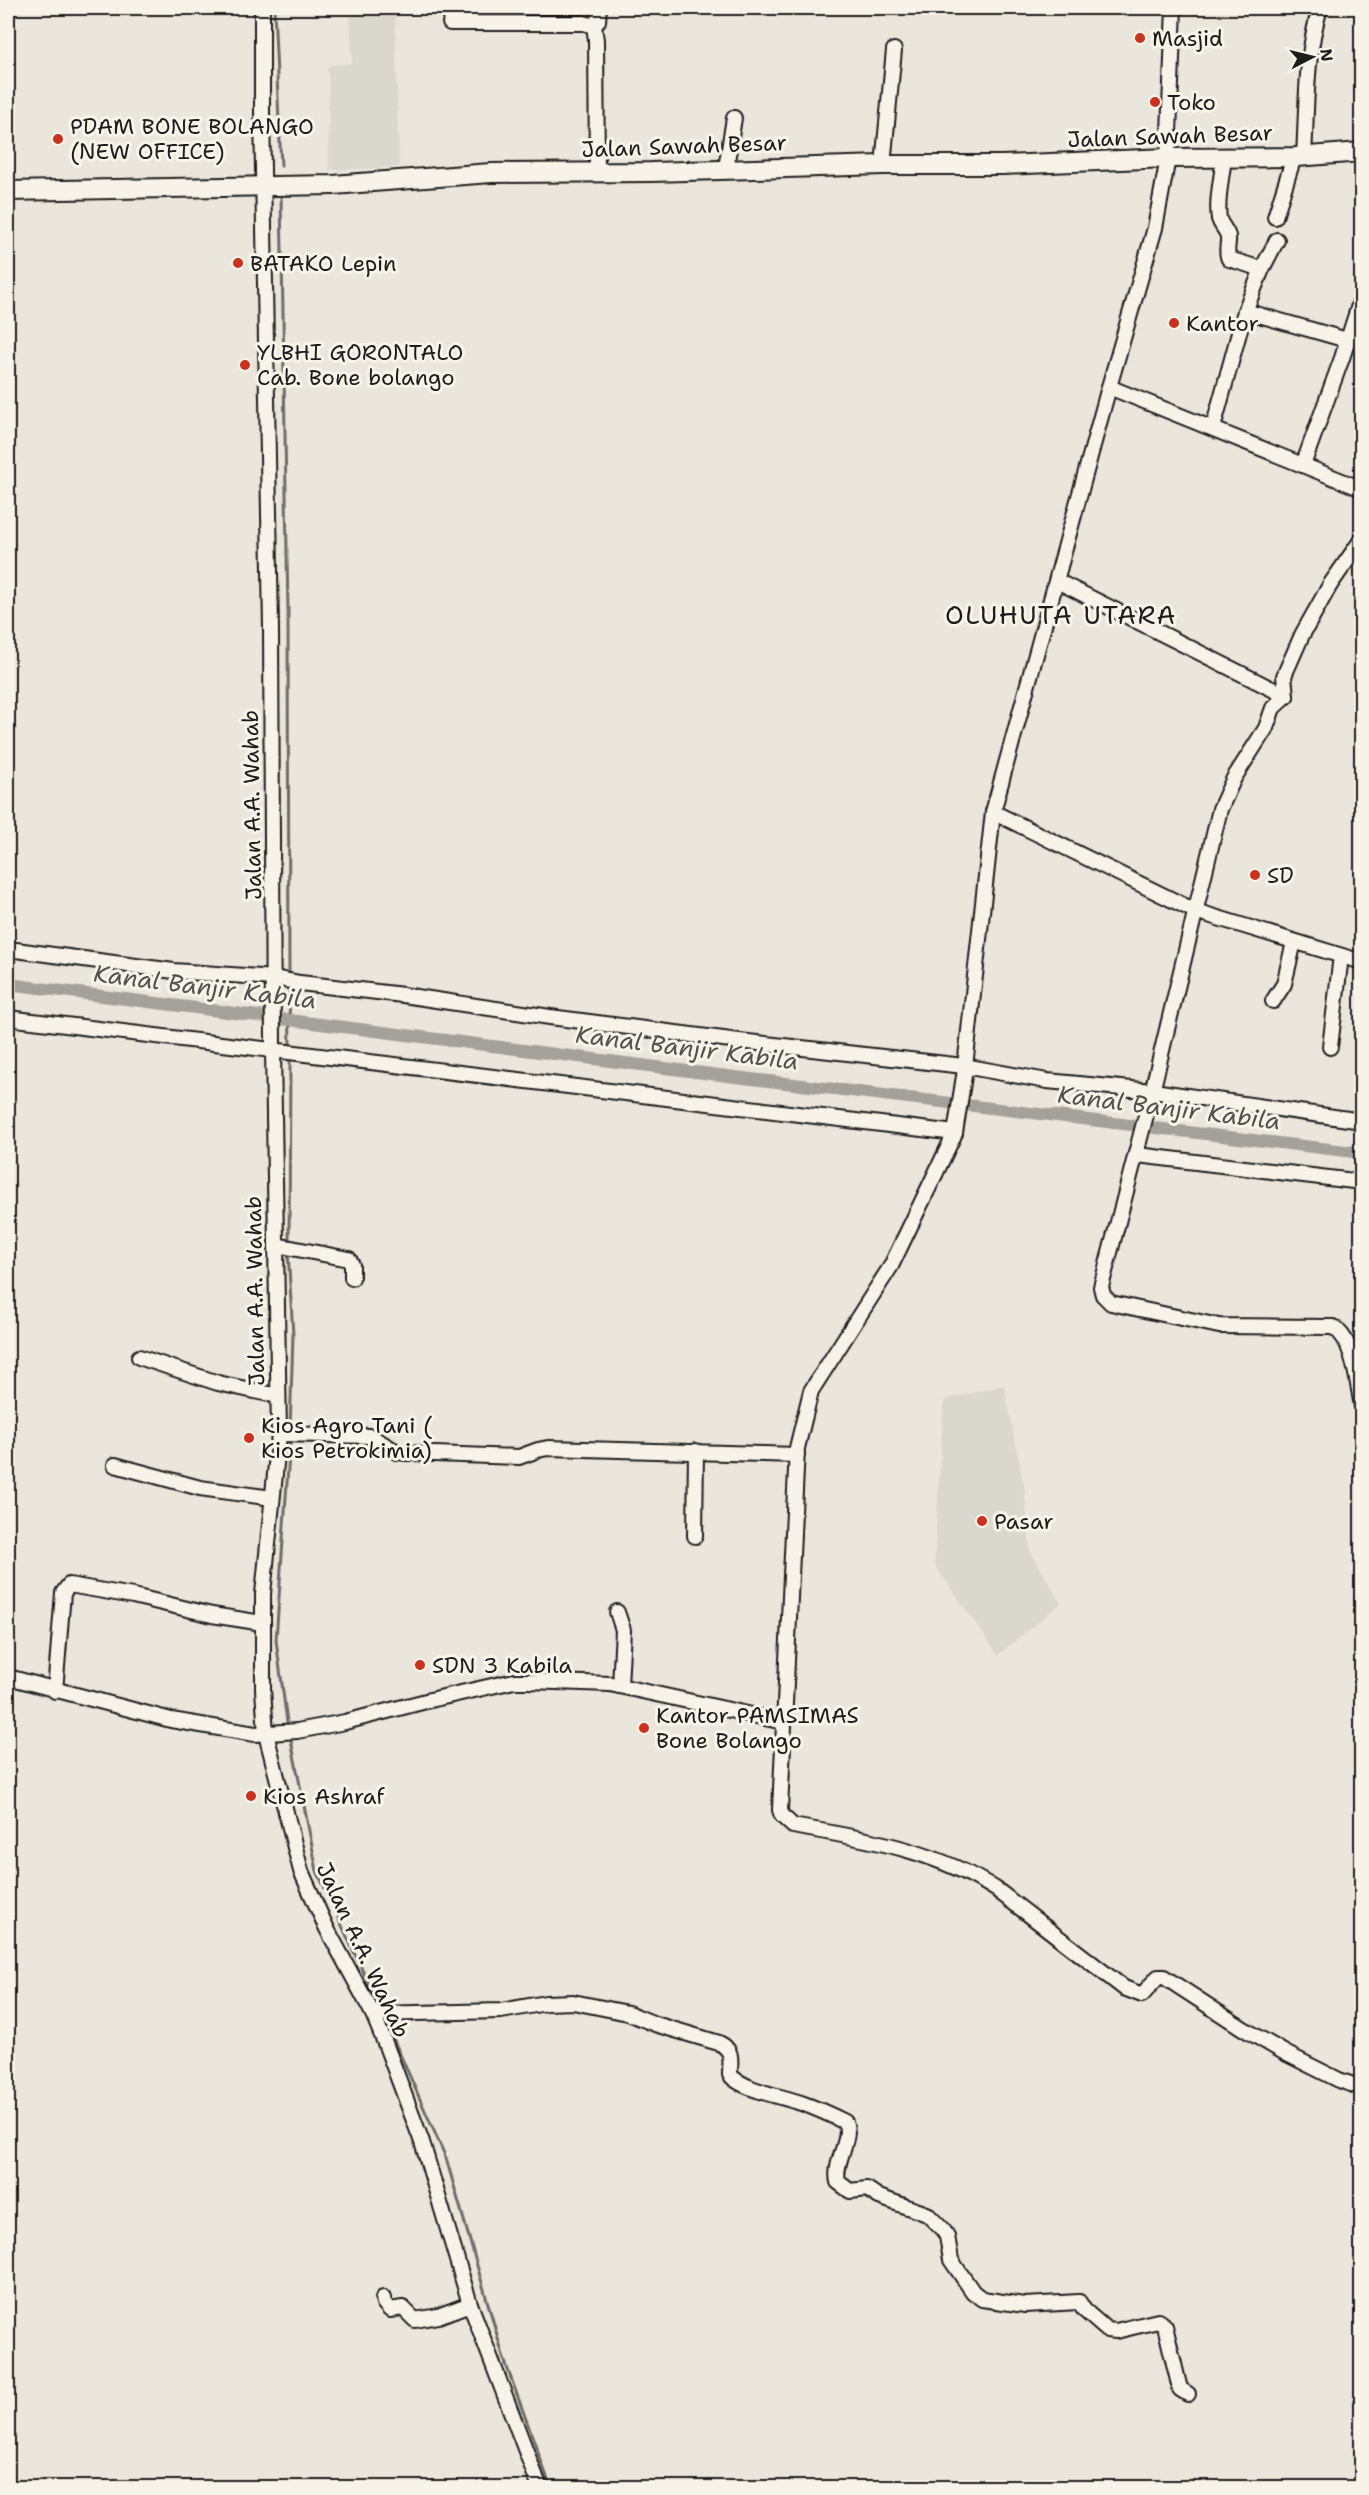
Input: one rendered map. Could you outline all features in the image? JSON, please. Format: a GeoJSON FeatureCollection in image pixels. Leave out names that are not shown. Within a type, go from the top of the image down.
{"type":"FeatureCollection","features":[{"type":"Feature","properties":{"kind":"main road","name":"Jalan Sawah Besar"},"geometry":{"type":"LineString","coordinates":[[8,191],[333,184],[491,173],[597,173],[883,165],[1003,165],[1362,152]]}},
{"type":"Feature","properties":{"kind":"street","name":"Jalan A.A. Wahab"},"geometry":{"type":"LineString","coordinates":[[262,8],[273,1043],[285,1248],[278,1396],[286,1435],[272,1497],[265,1571],[263,1689],[301,1871],[327,1929],[380,2014],[422,2142],[470,2304],[540,2487]]}},
{"type":"Feature","properties":{"kind":"street"},"geometry":{"type":"LineString","coordinates":[[597,173],[594,26],[598,21],[599,8]]}},
{"type":"Feature","properties":{"kind":"street"},"geometry":{"type":"LineString","coordinates":[[1174,8],[1168,158],[1152,238],[993,812],[956,1129],[891,1266],[811,1391],[797,1455],[780,1810],[782,1816],[793,1826],[889,1843],[978,1877],[1124,1988],[1142,1995],[1158,1977],[1164,1977],[1287,2054],[1339,2080],[1362,2088]]}},
{"type":"Feature","properties":{"kind":"street"},"geometry":{"type":"LineString","coordinates":[[1275,217],[1299,156],[1312,35],[1320,8]]}},
{"type":"Feature","properties":{"kind":"street"},"geometry":{"type":"LineString","coordinates":[[450,23],[584,23],[594,26]]}},
{"type":"Feature","properties":{"kind":"street"},"geometry":{"type":"LineString","coordinates":[[883,165],[894,50]]}},
{"type":"Feature","properties":{"kind":"street"},"geometry":{"type":"LineString","coordinates":[[726,168],[734,118]]}},
{"type":"Feature","properties":{"kind":"street"},"geometry":{"type":"LineString","coordinates":[[1224,158],[1219,210],[1220,222],[1227,232],[1227,255],[1229,259],[1262,269]]}},
{"type":"Feature","properties":{"kind":"street"},"geometry":{"type":"LineString","coordinates":[[1213,428],[1245,311],[1277,240]]}},
{"type":"Feature","properties":{"kind":"street"},"geometry":{"type":"LineString","coordinates":[[1303,465],[1362,296]]}},
{"type":"Feature","properties":{"kind":"street"},"geometry":{"type":"LineString","coordinates":[[1245,311],[1347,340]]}},
{"type":"Feature","properties":{"kind":"street"},"geometry":{"type":"LineString","coordinates":[[1109,387],[1362,489]]}},
{"type":"Feature","properties":{"kind":"street"},"geometry":{"type":"LineString","coordinates":[[1286,696],[1284,676],[1302,635],[1330,585],[1362,539]]}},
{"type":"Feature","properties":{"kind":"street"},"geometry":{"type":"LineString","coordinates":[[1056,581],[1286,696]]}},
{"type":"Feature","properties":{"kind":"street"},"geometry":{"type":"LineString","coordinates":[[1286,696],[1272,708],[1266,728],[1227,793],[1220,809],[1152,1094],[1101,1287],[1103,1295],[1111,1303],[1219,1326],[1333,1327],[1341,1331],[1346,1339],[1362,1406]]}},
{"type":"Feature","properties":{"kind":"street"},"geometry":{"type":"LineString","coordinates":[[993,812],[1195,911],[1361,962]]}},
{"type":"Feature","properties":{"kind":"street"},"geometry":{"type":"LineString","coordinates":[[1273,1001],[1284,984],[1294,942]]}},
{"type":"Feature","properties":{"kind":"street"},"geometry":{"type":"LineString","coordinates":[[8,949],[174,971],[402,995],[639,1029],[1362,1120]]}},
{"type":"Feature","properties":{"kind":"street"},"geometry":{"type":"LineString","coordinates":[[1330,1047],[1341,956]]}},
{"type":"Feature","properties":{"kind":"street"},"geometry":{"type":"LineString","coordinates":[[8,1018],[273,1043],[956,1129]]}},
{"type":"Feature","properties":{"kind":"street"},"geometry":{"type":"LineString","coordinates":[[1138,1149],[1362,1182]]}},
{"type":"Feature","properties":{"kind":"street"},"geometry":{"type":"LineString","coordinates":[[285,1248],[348,1259],[352,1265],[352,1278]]}},
{"type":"Feature","properties":{"kind":"street"},"geometry":{"type":"LineString","coordinates":[[140,1357],[218,1383],[278,1396]]}},
{"type":"Feature","properties":{"kind":"street"},"geometry":{"type":"LineString","coordinates":[[286,1435],[370,1436],[397,1452],[407,1453],[519,1457],[548,1449],[797,1455]]}},
{"type":"Feature","properties":{"kind":"street"},"geometry":{"type":"LineString","coordinates":[[695,1536],[696,1451]]}},
{"type":"Feature","properties":{"kind":"street"},"geometry":{"type":"LineString","coordinates":[[115,1464],[201,1488],[272,1497]]}},
{"type":"Feature","properties":{"kind":"street"},"geometry":{"type":"LineString","coordinates":[[55,1691],[63,1593],[69,1585],[133,1596],[212,1615],[263,1623]]}},
{"type":"Feature","properties":{"kind":"street"},"geometry":{"type":"LineString","coordinates":[[617,1612],[623,1630],[620,1686]]}},
{"type":"Feature","properties":{"kind":"street"},"geometry":{"type":"LineString","coordinates":[[8,1677],[171,1720],[241,1734],[297,1731],[513,1682],[571,1682],[620,1686],[784,1722]]}},
{"type":"Feature","properties":{"kind":"street"},"geometry":{"type":"LineString","coordinates":[[380,2014],[501,2011],[546,2003],[573,2002],[628,2013],[655,2024],[719,2043],[728,2049],[731,2055],[730,2075],[732,2078],[845,2122],[847,2130],[837,2167],[838,2182],[849,2191],[867,2189],[879,2197],[927,2214],[947,2236],[951,2260],[972,2292],[992,2302],[1025,2305],[1079,2302],[1084,2310],[1107,2330],[1116,2331],[1158,2321],[1166,2326],[1180,2389],[1188,2394]]}},
{"type":"Feature","properties":{"kind":"street"},"geometry":{"type":"LineString","coordinates":[[383,2298],[390,2310],[403,2308],[416,2320],[438,2316],[470,2304]]}},
{"type":"Feature","properties":{"kind":"shaded area"},"geometry":{"type":"Polygon","coordinates":[[[350,8],[395,8],[399,167],[329,170],[328,66],[352,63],[350,8]]]}},
{"type":"Feature","properties":{"kind":"shaded area","name":"Pasar"},"geometry":{"type":"Polygon","coordinates":[[[1004,1385],[1025,1491],[1030,1551],[1061,1603],[998,1655],[934,1564],[944,1400],[1004,1385]]]}},
{"type":"Feature","properties":{"kind":"waterway"},"geometry":{"type":"LineString","coordinates":[[274,8],[281,166]]}},
{"type":"Feature","properties":{"kind":"waterway"},"geometry":{"type":"LineString","coordinates":[[281,195],[288,612],[289,977]]}},
{"type":"Feature","properties":{"kind":"waterway","name":"Kanal Banjir Kabila"},"geometry":{"type":"LineString","coordinates":[[8,984],[727,1076],[1362,1153]]}},
{"type":"Feature","properties":{"kind":"waterway","name":"Kanal Banjir Kabila"},"geometry":{"type":"LineString","coordinates":[[289,984],[290,1048]]}},
{"type":"Feature","properties":{"kind":"waterway"},"geometry":{"type":"LineString","coordinates":[[289,1244],[290,1061]]}},
{"type":"Feature","properties":{"kind":"waterway"},"geometry":{"type":"LineString","coordinates":[[288,1251],[293,1335],[290,1430]]}},
{"type":"Feature","properties":{"kind":"waterway"},"geometry":{"type":"LineString","coordinates":[[288,1729],[276,1640],[290,1440]]}},
{"type":"Feature","properties":{"kind":"waterway"},"geometry":{"type":"LineString","coordinates":[[290,1735],[317,1871],[380,2009]]}},
{"type":"Feature","properties":{"kind":"waterway"},"geometry":{"type":"LineString","coordinates":[[384,2018],[446,2158],[504,2359],[551,2488]]}},
{"type":"Feature","properties":{"kind":"place","name":"Masjid"},"geometry":{"type":"Point","coordinates":[1140,38]}},
{"type":"Feature","properties":{"kind":"place","name":"Toko"},"geometry":{"type":"Point","coordinates":[1155,102]}},
{"type":"Feature","properties":{"kind":"place","name":"PDAM BONE BOLANGO (NEW OFFICE)"},"geometry":{"type":"Point","coordinates":[58,139]}},
{"type":"Feature","properties":{"kind":"place","name":"BATAKO Lepin"},"geometry":{"type":"Point","coordinates":[238,263]}},
{"type":"Feature","properties":{"kind":"place","name":"Kantor"},"geometry":{"type":"Point","coordinates":[1174,323]}},
{"type":"Feature","properties":{"kind":"place","name":"YLBHI GORONTALO Cab. Bone bolango"},"geometry":{"type":"Point","coordinates":[245,365]}},
{"type":"Feature","properties":{"kind":"place","name":"SD"},"geometry":{"type":"Point","coordinates":[1255,875]}},
{"type":"Feature","properties":{"kind":"place","name":"Kios Agro Tani ( Kios Petrokimia)"},"geometry":{"type":"Point","coordinates":[249,1438]}},
{"type":"Feature","properties":{"kind":"place","name":"Pasar"},"geometry":{"type":"Point","coordinates":[982,1521]}},
{"type":"Feature","properties":{"kind":"place","name":"SDN 3 Kabila"},"geometry":{"type":"Point","coordinates":[420,1665]}},
{"type":"Feature","properties":{"kind":"place","name":"Kantor PAMSIMAS Bone Bolango"},"geometry":{"type":"Point","coordinates":[644,1728]}},
{"type":"Feature","properties":{"kind":"place","name":"Kios Ashraf"},"geometry":{"type":"Point","coordinates":[251,1796]}},
{"type":"Feature","properties":{"kind":"district","name":"OLUHUTA UTARA"},"geometry":{"type":"Point","coordinates":[1061,614]}}]}
